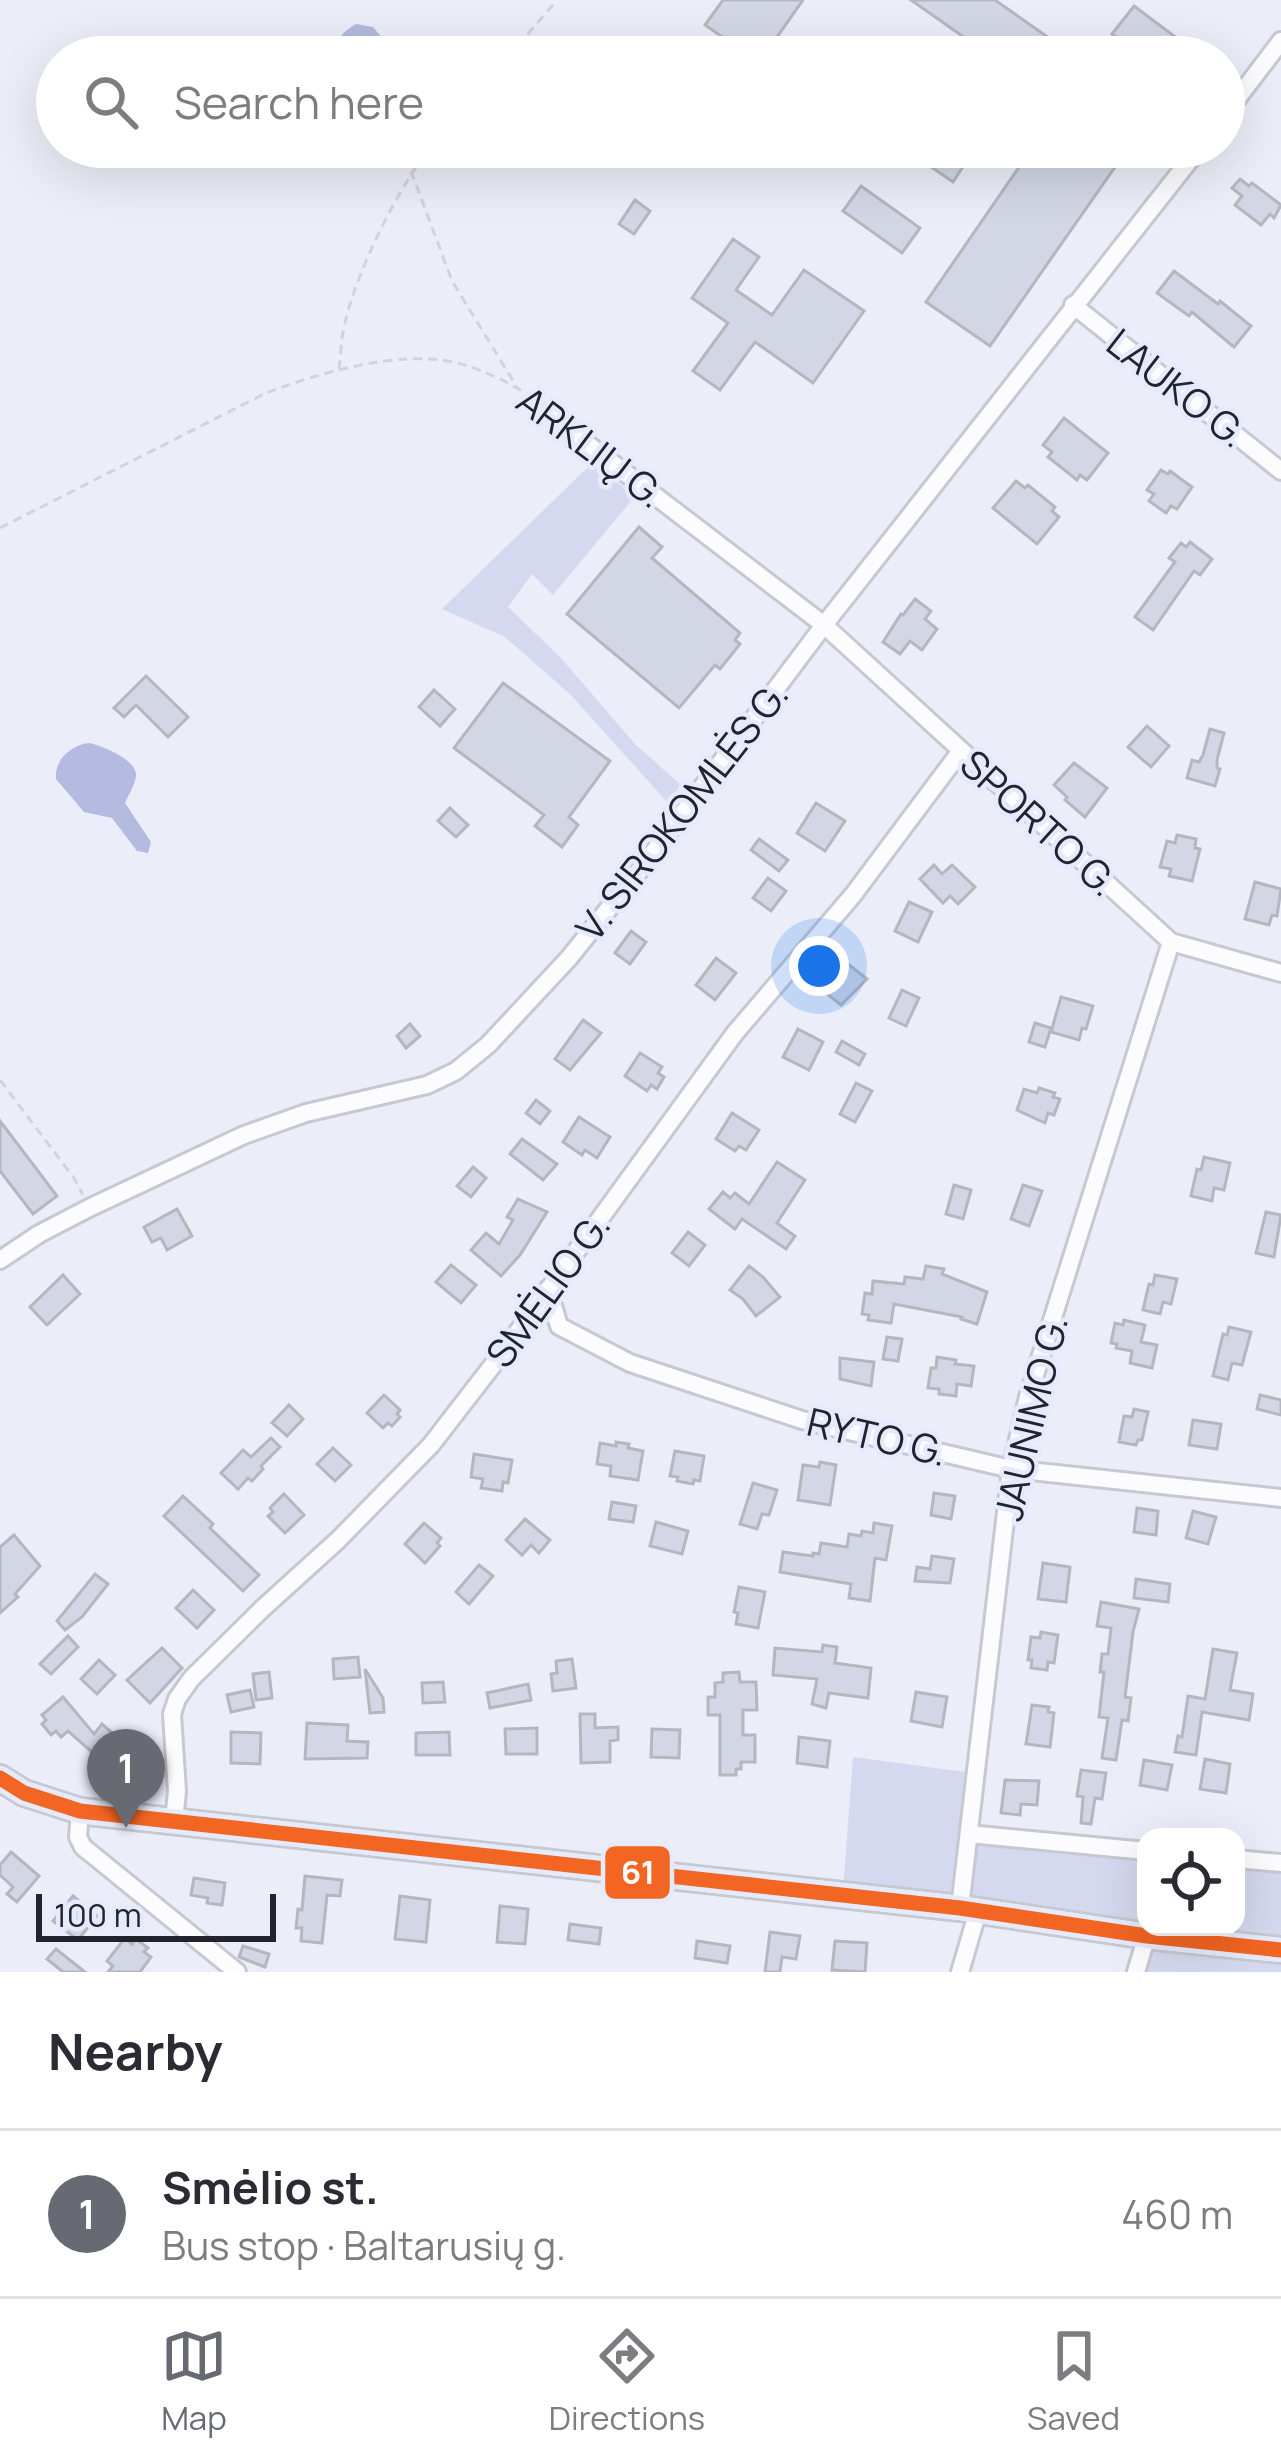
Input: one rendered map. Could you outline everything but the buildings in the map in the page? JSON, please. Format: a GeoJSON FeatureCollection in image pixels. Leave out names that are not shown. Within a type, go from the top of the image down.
{"type":"FeatureCollection","features":[{"type":"Feature","properties":{"kind":"main road"},"geometry":{"type":"LineString","coordinates":[[0,1778],[24,1793],[80,1811],[969,1910],[1137,1935]]}},
{"type":"Feature","properties":{"kind":"main road"},"geometry":{"type":"LineString","coordinates":[[1147,1936],[1281,1950]]}},
{"type":"Feature","properties":{"kind":"street"},"geometry":{"type":"LineString","coordinates":[[1245,88],[1281,41]]}},
{"type":"Feature","properties":{"kind":"street","name":"V. SIROKOMLĖS G."},"geometry":{"type":"LineString","coordinates":[[0,1260],[88,1208],[244,1135],[306,1113],[427,1085],[456,1071],[513,1021],[656,849],[824,626],[1183,168]]}},
{"type":"Feature","properties":{"kind":"street","name":"LAUKO G."},"geometry":{"type":"LineString","coordinates":[[1073,305],[1281,471]]}},
{"type":"Feature","properties":{"kind":"street","name":"ARKLIŲ G."},"geometry":{"type":"LineString","coordinates":[[553,410],[573,434],[824,626]]}},
{"type":"Feature","properties":{"kind":"street","name":"SPORTO G."},"geometry":{"type":"LineString","coordinates":[[824,626],[1171,942],[1281,973]]}},
{"type":"Feature","properties":{"kind":"street","name":"SMĖLIO G."},"geometry":{"type":"LineString","coordinates":[[174,1822],[172,1714],[191,1679],[430,1445],[735,1034],[853,895],[960,752]]}},
{"type":"Feature","properties":{"kind":"street","name":"JAUNIMO G."},"geometry":{"type":"LineString","coordinates":[[960,1972],[969,1910],[969,1834],[1011,1469],[1028,1397],[1171,942]]}},
{"type":"Feature","properties":{"kind":"street"},"geometry":{"type":"LineString","coordinates":[[548,1289],[559,1326]]}},
{"type":"Feature","properties":{"kind":"street","name":"RYTO G."},"geometry":{"type":"LineString","coordinates":[[524,1322],[559,1326],[630,1363],[802,1420],[1011,1469],[1281,1498]]}},
{"type":"Feature","properties":{"kind":"street"},"geometry":{"type":"LineString","coordinates":[[80,1811],[77,1837],[82,1847],[237,1972]]}},
{"type":"Feature","properties":{"kind":"street"},"geometry":{"type":"LineString","coordinates":[[969,1834],[1137,1850]]}},
{"type":"Feature","properties":{"kind":"street"},"geometry":{"type":"LineString","coordinates":[[1245,1860],[1281,1863]]}},
{"type":"Feature","properties":{"kind":"street"},"geometry":{"type":"LineString","coordinates":[[1136,1972],[1147,1936]]}},
{"type":"Feature","properties":{"kind":"path"},"geometry":{"type":"LineString","coordinates":[[526,36],[557,0]]}},
{"type":"Feature","properties":{"kind":"path"},"geometry":{"type":"LineString","coordinates":[[339,371],[344,326],[355,289],[414,168]]}},
{"type":"Feature","properties":{"kind":"path"},"geometry":{"type":"LineString","coordinates":[[411,171],[452,281],[518,388]]}},
{"type":"Feature","properties":{"kind":"path","name":"ARKLIŲ G."},"geometry":{"type":"LineString","coordinates":[[0,528],[266,393],[339,371],[421,358],[455,362],[518,388],[553,410]]}},
{"type":"Feature","properties":{"kind":"path"},"geometry":{"type":"LineString","coordinates":[[0,1080],[74,1178],[88,1208]]}},
{"type":"Feature","properties":{"kind":"shaded area"},"geometry":{"type":"Polygon","coordinates":[[[592,463],[635,496],[553,595],[532,574],[508,607],[561,658],[635,744],[681,785],[668,803],[570,694],[505,637],[442,609],[592,463]]]}},
{"type":"Feature","properties":{"kind":"shaded area"},"geometry":{"type":"Polygon","coordinates":[[[853,1757],[965,1772],[952,1900],[843,1890],[853,1757]]]}},
{"type":"Feature","properties":{"kind":"shaded area"},"geometry":{"type":"Polygon","coordinates":[[[974,1843],[1137,1858],[1137,1925],[971,1900],[967,1884],[974,1843]]]}},
{"type":"Feature","properties":{"kind":"shaded area"},"geometry":{"type":"Polygon","coordinates":[[[1245,1869],[1281,1872],[1281,1941],[1237,1936],[1245,1936],[1245,1869]]]}},
{"type":"Feature","properties":{"kind":"shaded area"},"geometry":{"type":"Polygon","coordinates":[[[1155,1947],[1281,1961],[1281,1972],[1147,1972],[1155,1947]]]}},
{"type":"Feature","properties":{"kind":"water"},"geometry":{"type":"Polygon","coordinates":[[[356,24],[373,27],[381,36],[341,36],[356,24]]]}},
{"type":"Feature","properties":{"kind":"water"},"geometry":{"type":"Polygon","coordinates":[[[89,743],[117,754],[135,769],[135,782],[125,803],[151,842],[148,853],[137,851],[112,818],[84,812],[56,779],[65,755],[89,743]]]}},
{"type":"Feature","properties":{"kind":"transit line","name":"61"},"geometry":{"type":"LineString","coordinates":[[0,1778],[24,1793],[80,1811],[960,1908],[1281,1950]]}},
{"type":"Feature","properties":{"kind":"place","name":"Smėlio st."},"geometry":{"type":"Point","coordinates":[126,1828]}}]}
